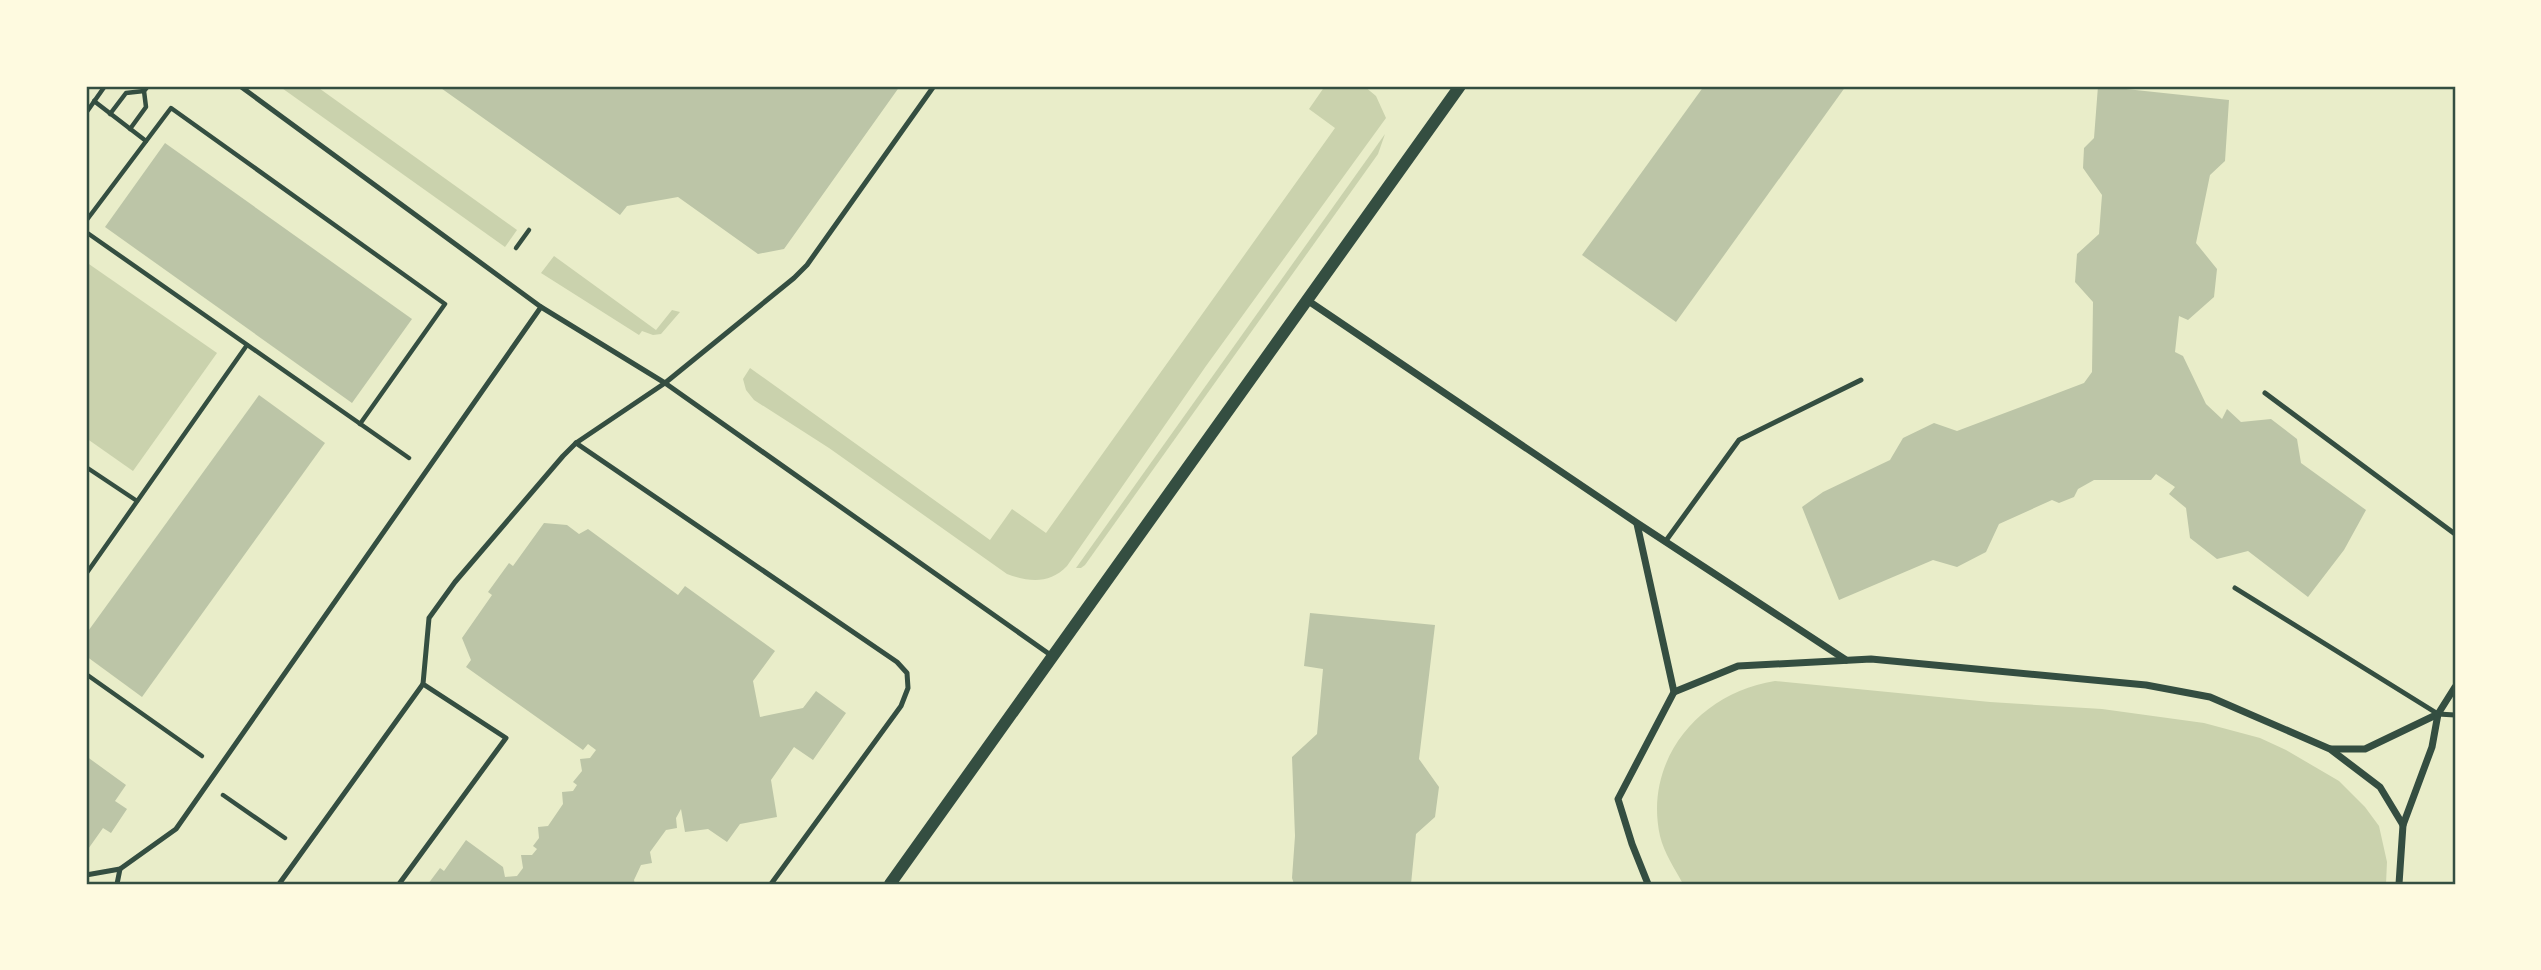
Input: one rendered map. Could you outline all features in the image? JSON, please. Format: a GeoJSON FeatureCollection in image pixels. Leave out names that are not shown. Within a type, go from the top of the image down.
{"type":"FeatureCollection","features":[{"type":"Feature","properties":{"kind":"street"},"geometry":{"type":"LineString","coordinates":[[890,884],[1460,86]]}},
{"type":"Feature","properties":{"kind":"street"},"geometry":{"type":"LineString","coordinates":[[1307,300],[1665,542],[1846,660]]}},
{"type":"Feature","properties":{"kind":"street"},"geometry":{"type":"LineString","coordinates":[[1637,523],[1674,692],[1618,799],[1648,884]]}},
{"type":"Feature","properties":{"kind":"street"},"geometry":{"type":"LineString","coordinates":[[1674,692],[1738,666],[1871,659],[2146,685],[2210,697],[2330,749],[2380,787],[2403,825]]}},
{"type":"Feature","properties":{"kind":"street"},"geometry":{"type":"LineString","coordinates":[[2399,884],[2403,825],[2432,747],[2438,714],[2455,687]]}},
{"type":"Feature","properties":{"kind":"street"},"geometry":{"type":"LineString","coordinates":[[2330,749],[2365,749],[2438,714]]}},
{"type":"Feature","properties":{"kind":"lane"},"geometry":{"type":"LineString","coordinates":[[240,86],[541,307],[665,383],[1052,656]]}},
{"type":"Feature","properties":{"kind":"lane"},"geometry":{"type":"LineString","coordinates":[[279,884],[422,684],[429,618],[455,582],[576,443],[665,383],[807,265],[934,86]]}},
{"type":"Feature","properties":{"kind":"lane"},"geometry":{"type":"LineString","coordinates":[[86,875],[120,869],[176,830],[541,307]]}},
{"type":"Feature","properties":{"kind":"lane"},"geometry":{"type":"LineString","coordinates":[[1665,542],[1739,440],[1861,380]]}},
{"type":"Feature","properties":{"kind":"lane"},"geometry":{"type":"LineString","coordinates":[[2264,393],[2455,534]]}},
{"type":"Feature","properties":{"kind":"lane"},"geometry":{"type":"LineString","coordinates":[[576,443],[897,662],[907,673],[908,688],[901,706],[771,884]]}},
{"type":"Feature","properties":{"kind":"lane"},"geometry":{"type":"LineString","coordinates":[[2235,588],[2438,714],[2455,715]]}},
{"type":"Feature","properties":{"kind":"lane"},"geometry":{"type":"LineString","coordinates":[[399,884],[506,738],[422,684]]}},
{"type":"Feature","properties":{"kind":"lane"},"geometry":{"type":"LineString","coordinates":[[117,884],[120,869]]}},
{"type":"Feature","properties":{"kind":"path"},"geometry":{"type":"LineString","coordinates":[[86,113],[105,86]]}},
{"type":"Feature","properties":{"kind":"path"},"geometry":{"type":"LineString","coordinates":[[130,129],[146,107],[144,92],[148,86]]}},
{"type":"Feature","properties":{"kind":"path"},"geometry":{"type":"LineString","coordinates":[[110,114],[126,93],[144,92]]}},
{"type":"Feature","properties":{"kind":"path"},"geometry":{"type":"LineString","coordinates":[[94,101],[146,141]]}},
{"type":"Feature","properties":{"kind":"path"},"geometry":{"type":"LineString","coordinates":[[86,221],[171,108],[444,304],[360,424]]}},
{"type":"Feature","properties":{"kind":"path"},"geometry":{"type":"LineString","coordinates":[[516,248],[529,230]]}},
{"type":"Feature","properties":{"kind":"path"},"geometry":{"type":"LineString","coordinates":[[86,232],[426,471]]}},
{"type":"Feature","properties":{"kind":"path"},"geometry":{"type":"LineString","coordinates":[[86,573],[247,345]]}},
{"type":"Feature","properties":{"kind":"path"},"geometry":{"type":"LineString","coordinates":[[86,467],[137,501]]}},
{"type":"Feature","properties":{"kind":"path"},"geometry":{"type":"LineString","coordinates":[[86,674],[219,768]]}},
{"type":"Feature","properties":{"kind":"path"},"geometry":{"type":"LineString","coordinates":[[207,784],[303,851]]}},
{"type":"Feature","properties":{"kind":"green space"},"geometry":{"type":"Polygon","coordinates":[[[279,86],[316,86],[517,230],[505,247],[279,86]]]}},
{"type":"Feature","properties":{"kind":"green space"},"geometry":{"type":"Polygon","coordinates":[[[1325,86],[1364,86],[1376,96],[1386,118],[1206,366],[1067,566],[1054,576],[1031,580],[1007,574],[829,448],[754,400],[746,390],[743,379],[750,368],[990,540],[1012,509],[1046,533],[1335,128],[1309,109],[1325,86]]]}},
{"type":"Feature","properties":{"kind":"green space"},"geometry":{"type":"Polygon","coordinates":[[[1385,134],[1378,154],[1085,565],[1076,568],[1385,134]]]}},
{"type":"Feature","properties":{"kind":"green space"},"geometry":{"type":"Polygon","coordinates":[[[554,256],[656,330],[672,310],[680,312],[661,334],[653,335],[642,331],[639,335],[541,273],[554,256]]]}},
{"type":"Feature","properties":{"kind":"green space"},"geometry":{"type":"Polygon","coordinates":[[[86,262],[217,353],[133,471],[86,438],[86,262]]]}},
{"type":"Feature","properties":{"kind":"green space"},"geometry":{"type":"Polygon","coordinates":[[[1775,681],[1990,702],[2102,709],[2204,723],[2260,738],[2339,781],[2365,807],[2379,826],[2387,862],[2386,884],[1683,884],[1660,836],[1657,808],[1660,781],[1669,756],[1683,734],[1723,699],[1748,688],[1775,681]]]}},
{"type":"Feature","properties":{"kind":"building"},"geometry":{"type":"Polygon","coordinates":[[[438,86],[900,86],[784,249],[758,254],[678,197],[627,206],[620,215],[438,86]]]}},
{"type":"Feature","properties":{"kind":"building"},"geometry":{"type":"Polygon","coordinates":[[[1704,86],[1846,86],[1676,322],[1582,255],[1704,86]]]}},
{"type":"Feature","properties":{"kind":"building"},"geometry":{"type":"Polygon","coordinates":[[[2098,86],[2229,100],[2225,161],[2210,175],[2196,243],[2217,269],[2214,297],[2188,320],[2179,316],[2175,352],[2183,356],[2206,404],[2222,419],[2227,409],[2241,422],[2271,419],[2297,439],[2301,463],[2366,510],[2344,550],[2308,597],[2248,551],[2217,559],[2190,538],[2186,508],[2169,494],[2175,487],[2156,474],[2151,480],[2094,480],[2078,489],[2074,497],[2059,503],[2052,500],[1999,524],[1986,552],[1957,567],[1933,560],[1839,600],[1802,507],[1823,492],[1890,460],[1903,438],[1934,423],[1957,431],[2084,383],[2092,372],[2093,302],[2075,282],[2077,254],[2099,234],[2102,195],[2083,168],[2084,148],[2094,138],[2098,86]]]}},
{"type":"Feature","properties":{"kind":"building"},"geometry":{"type":"Polygon","coordinates":[[[165,143],[412,319],[352,403],[105,227],[165,143]]]}},
{"type":"Feature","properties":{"kind":"building"},"geometry":{"type":"Polygon","coordinates":[[[259,395],[325,443],[142,697],[86,656],[86,634],[259,395]]]}},
{"type":"Feature","properties":{"kind":"building"},"geometry":{"type":"Polygon","coordinates":[[[544,523],[567,525],[579,534],[588,529],[678,595],[685,586],[775,651],[753,681],[760,717],[803,708],[816,691],[846,713],[813,760],[794,747],[771,780],[777,817],[740,824],[727,842],[708,829],[685,832],[681,809],[676,818],[677,828],[666,830],[650,852],[652,863],[641,865],[634,880],[635,884],[428,884],[440,868],[444,871],[466,840],[503,867],[505,877],[517,876],[523,868],[521,855],[532,855],[537,849],[533,846],[539,838],[538,827],[548,826],[563,804],[562,792],[573,791],[577,785],[573,782],[582,771],[580,759],[590,758],[596,750],[588,744],[583,750],[466,667],[471,660],[462,638],[492,595],[488,592],[509,563],[513,566],[544,523]]]}},
{"type":"Feature","properties":{"kind":"building"},"geometry":{"type":"Polygon","coordinates":[[[1310,613],[1435,625],[1419,759],[1439,787],[1435,817],[1416,834],[1411,884],[1294,884],[1292,757],[1317,734],[1323,669],[1304,666],[1310,613]]]}},
{"type":"Feature","properties":{"kind":"building"},"geometry":{"type":"Polygon","coordinates":[[[86,756],[126,785],[115,801],[127,809],[111,833],[103,828],[86,852],[86,756]]]}}]}
